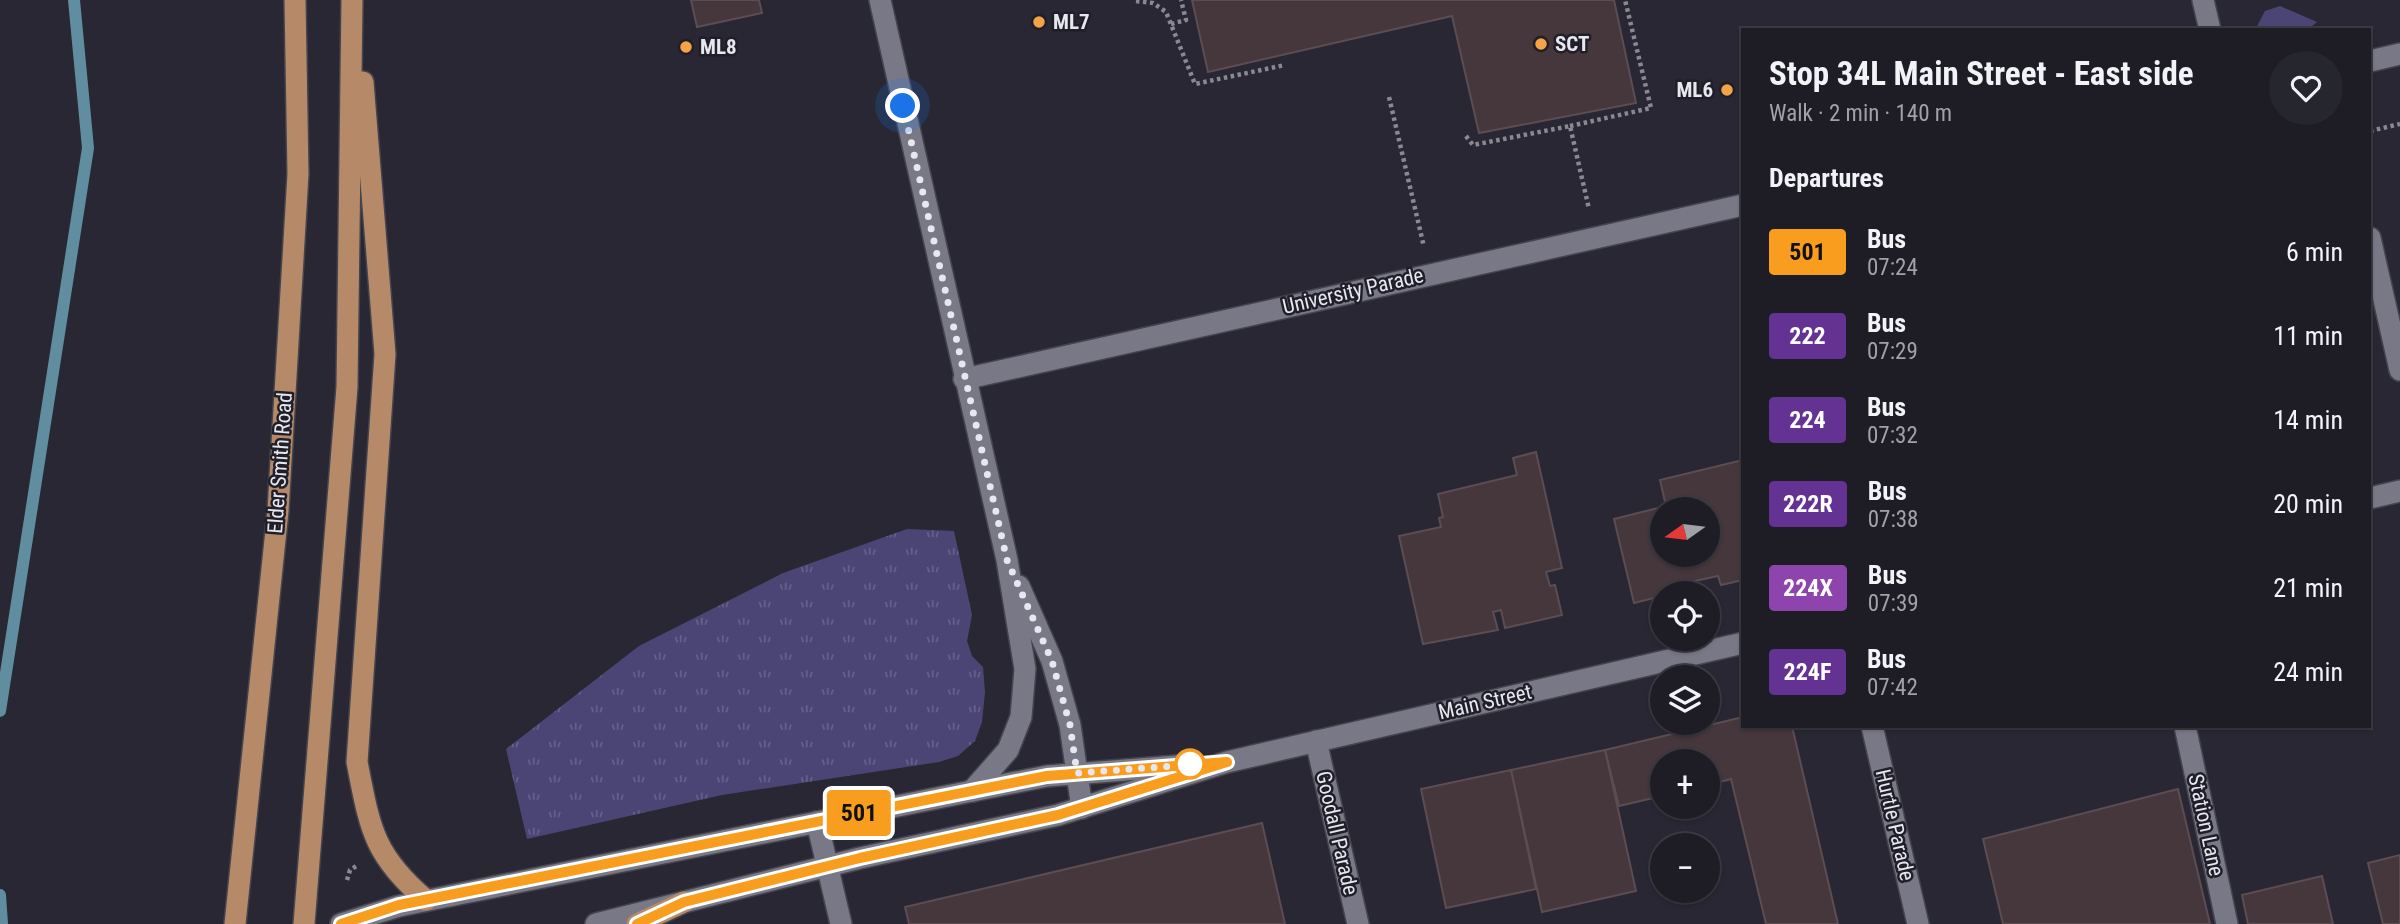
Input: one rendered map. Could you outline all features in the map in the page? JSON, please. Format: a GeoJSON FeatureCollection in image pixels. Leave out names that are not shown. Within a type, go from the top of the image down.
{"type":"FeatureCollection","features":[{"type":"Feature","properties":{"kind":"main road","name":"Elder Smith Road"},"geometry":{"type":"LineString","coordinates":[[235,924],[278,511],[298,174],[295,0]]}},
{"type":"Feature","properties":{"kind":"main road"},"geometry":{"type":"LineString","coordinates":[[354,0],[385,354],[357,762],[369,825],[380,852],[402,880],[426,900]]}},
{"type":"Feature","properties":{"kind":"main road"},"geometry":{"type":"LineString","coordinates":[[304,924],[347,387],[354,0]]}},
{"type":"Feature","properties":{"kind":"main road"},"geometry":{"type":"LineString","coordinates":[[637,924],[684,902]]}},
{"type":"Feature","properties":{"kind":"street"},"geometry":{"type":"LineString","coordinates":[[880,0],[1007,560],[1025,669],[1021,717],[1008,750],[972,791]]}},
{"type":"Feature","properties":{"kind":"street"},"geometry":{"type":"LineString","coordinates":[[2203,0],[2210,28]]}},
{"type":"Feature","properties":{"kind":"street"},"geometry":{"type":"LineString","coordinates":[[2371,61],[2400,54]]}},
{"type":"Feature","properties":{"kind":"street","name":"University Parade"},"geometry":{"type":"LineString","coordinates":[[964,379],[1741,205]]}},
{"type":"Feature","properties":{"kind":"street"},"geometry":{"type":"LineString","coordinates":[[2371,242],[2400,370]]}},
{"type":"Feature","properties":{"kind":"street"},"geometry":{"type":"LineString","coordinates":[[2371,498],[2400,491]]}},
{"type":"Feature","properties":{"kind":"street"},"geometry":{"type":"LineString","coordinates":[[1007,560],[1052,661],[1070,725],[1082,808]]}},
{"type":"Feature","properties":{"kind":"street","name":"Main Street"},"geometry":{"type":"LineString","coordinates":[[596,924],[828,866],[1082,808],[1227,762],[1741,643]]}},
{"type":"Feature","properties":{"kind":"street","name":"Hurtle Parade"},"geometry":{"type":"LineString","coordinates":[[1872,728],[1918,924]]}},
{"type":"Feature","properties":{"kind":"street","name":"Station Lane"},"geometry":{"type":"LineString","coordinates":[[2185,728],[2227,924]]}},
{"type":"Feature","properties":{"kind":"street","name":"Goodall Parade"},"geometry":{"type":"LineString","coordinates":[[1316,741],[1358,924]]}},
{"type":"Feature","properties":{"kind":"street","name":"Main Street"},"geometry":{"type":"LineString","coordinates":[[341,924],[426,900],[1047,776],[1227,762]]}},
{"type":"Feature","properties":{"kind":"street"},"geometry":{"type":"LineString","coordinates":[[817,822],[841,924]]}},
{"type":"Feature","properties":{"kind":"path"},"geometry":{"type":"LineString","coordinates":[[1171,24],[1186,20],[1181,0]]}},
{"type":"Feature","properties":{"kind":"path"},"geometry":{"type":"LineString","coordinates":[[1466,136],[1473,145],[1651,108],[1625,0]]}},
{"type":"Feature","properties":{"kind":"path"},"geometry":{"type":"LineString","coordinates":[[1136,1],[1153,3],[1166,12],[1195,84],[1285,65]]}},
{"type":"Feature","properties":{"kind":"path"},"geometry":{"type":"LineString","coordinates":[[1389,97],[1430,274]]}},
{"type":"Feature","properties":{"kind":"path"},"geometry":{"type":"LineString","coordinates":[[2371,131],[2400,124]]}},
{"type":"Feature","properties":{"kind":"path"},"geometry":{"type":"LineString","coordinates":[[1570,126],[1595,237]]}},
{"type":"Feature","properties":{"kind":"path"},"geometry":{"type":"LineString","coordinates":[[347,880],[350,870],[362,862]]}},
{"type":"Feature","properties":{"kind":"green space"},"geometry":{"type":"Polygon","coordinates":[[[2280,6],[2317,22],[2310,28],[2256,28],[2265,11],[2280,6]]]}},
{"type":"Feature","properties":{"kind":"green space"},"geometry":{"type":"Polygon","coordinates":[[[907,529],[954,531],[972,615],[967,641],[972,656],[983,667],[985,692],[982,722],[975,741],[958,756],[939,762],[722,795],[527,839],[506,749],[639,646],[783,573],[907,529]]]}},
{"type":"Feature","properties":{"kind":"building"},"geometry":{"type":"Polygon","coordinates":[[[691,0],[759,0],[762,13],[697,27],[691,0]]]}},
{"type":"Feature","properties":{"kind":"building","name":"SCT"},"geometry":{"type":"Polygon","coordinates":[[[1192,0],[1614,0],[1636,103],[1479,133],[1452,16],[1208,72],[1192,0]]]}},
{"type":"Feature","properties":{"kind":"building"},"geometry":{"type":"Polygon","coordinates":[[[1536,452],[1562,568],[1546,572],[1550,586],[1555,585],[1562,615],[1505,628],[1501,610],[1493,612],[1498,630],[1423,644],[1399,536],[1441,527],[1439,518],[1443,517],[1438,494],[1517,475],[1513,458],[1536,452]]]}},
{"type":"Feature","properties":{"kind":"building"},"geometry":{"type":"Polygon","coordinates":[[[1741,460],[1741,580],[1721,585],[1718,576],[1695,581],[1650,581],[1650,599],[1634,603],[1614,519],[1650,510],[1650,567],[1720,567],[1720,497],[1664,497],[1660,480],[1741,460]]]}},
{"type":"Feature","properties":{"kind":"building"},"geometry":{"type":"Polygon","coordinates":[[[1741,717],[1741,728],[1792,728],[1838,924],[1766,924],[1731,779],[1720,782],[1720,749],[1650,749],[1650,799],[1619,806],[1605,750],[1668,735],[1720,735],[1720,722],[1741,717]]]}},
{"type":"Feature","properties":{"kind":"building"},"geometry":{"type":"Polygon","coordinates":[[[1605,750],[1636,891],[1542,912],[1511,770],[1605,750]]]}},
{"type":"Feature","properties":{"kind":"building"},"geometry":{"type":"Polygon","coordinates":[[[1511,770],[1536,889],[1446,908],[1421,789],[1511,770]]]}},
{"type":"Feature","properties":{"kind":"building"},"geometry":{"type":"Polygon","coordinates":[[[2178,789],[2210,924],[2003,924],[1983,839],[2178,789]]]}},
{"type":"Feature","properties":{"kind":"building"},"geometry":{"type":"Polygon","coordinates":[[[1262,823],[1285,924],[909,924],[905,907],[1262,823]]]}},
{"type":"Feature","properties":{"kind":"building"},"geometry":{"type":"Polygon","coordinates":[[[2400,855],[2400,924],[2383,924],[2368,863],[2400,855]]]}},
{"type":"Feature","properties":{"kind":"building"},"geometry":{"type":"Polygon","coordinates":[[[2322,876],[2333,924],[2248,924],[2242,895],[2322,876]]]}},
{"type":"Feature","properties":{"kind":"waterway"},"geometry":{"type":"LineString","coordinates":[[0,711],[88,148],[74,0]]}},
{"type":"Feature","properties":{"kind":"waterway"},"geometry":{"type":"LineString","coordinates":[[0,895],[2,924]]}},
{"type":"Feature","properties":{"kind":"bus line","name":"501"},"geometry":{"type":"LineString","coordinates":[[341,924],[399,905],[1047,776],[1227,762],[1058,815],[860,858],[684,902],[637,924]]}},
{"type":"Feature","properties":{"kind":"place","name":"ML7"},"geometry":{"type":"Point","coordinates":[1039,22]}},
{"type":"Feature","properties":{"kind":"place","name":"SCT"},"geometry":{"type":"Point","coordinates":[1541,44]}},
{"type":"Feature","properties":{"kind":"place","name":"ML8"},"geometry":{"type":"Point","coordinates":[686,47]}},
{"type":"Feature","properties":{"kind":"place","name":"ML6"},"geometry":{"type":"Point","coordinates":[1727,90]}},
{"type":"Feature","properties":{"kind":"route"},"geometry":{"type":"LineString","coordinates":[[903,106],[1007,560],[1052,661],[1070,725],[1077,773],[1202,764],[1190,764]]}}]}
